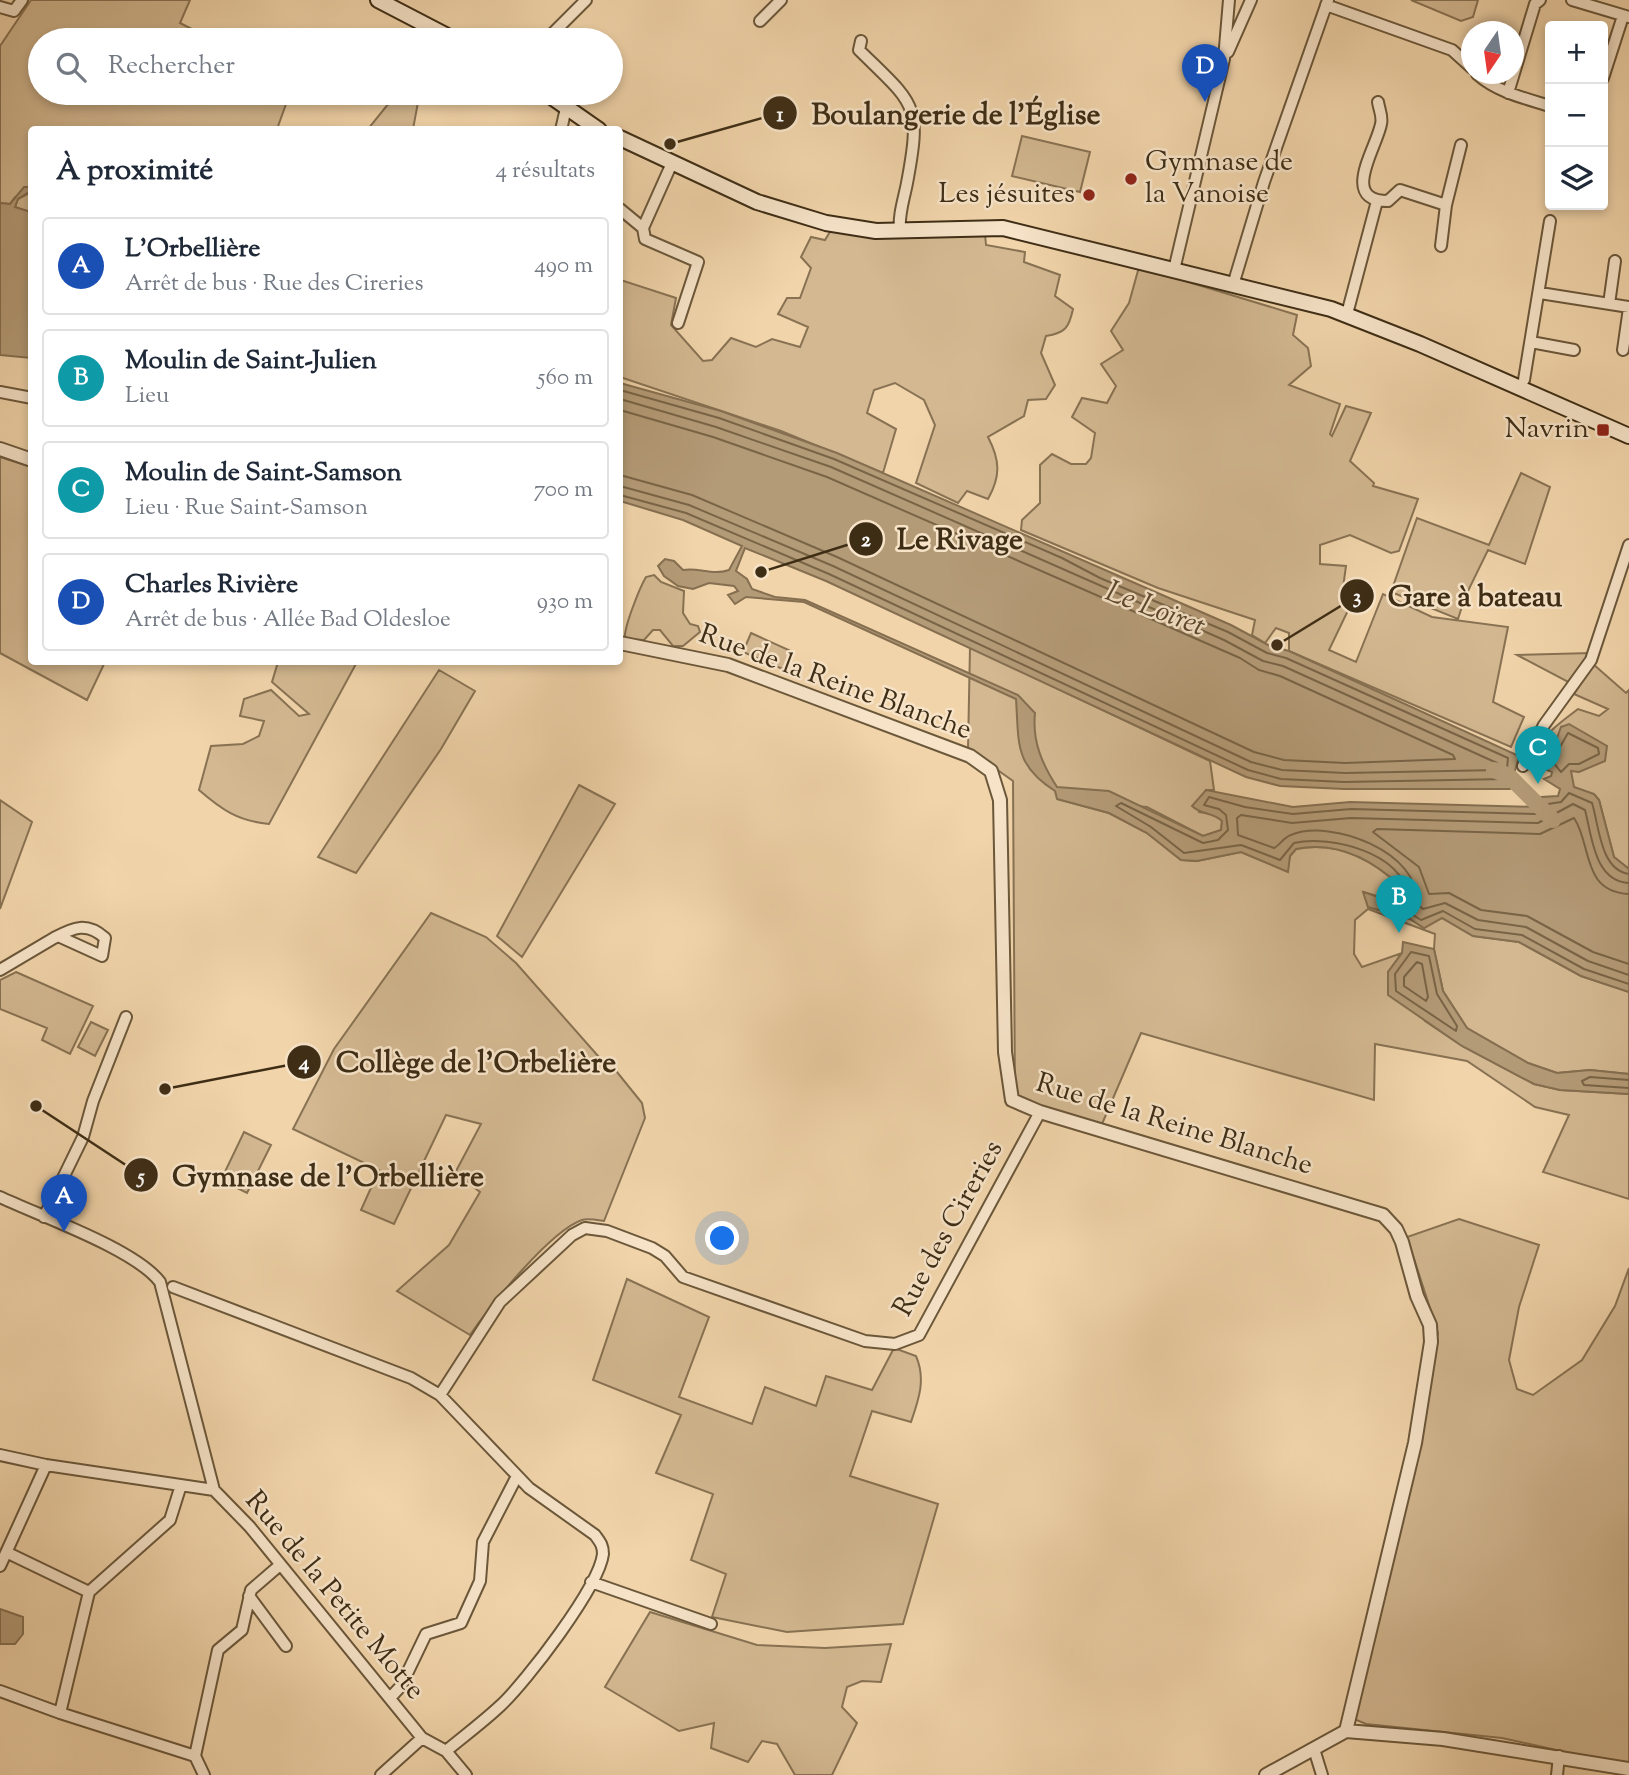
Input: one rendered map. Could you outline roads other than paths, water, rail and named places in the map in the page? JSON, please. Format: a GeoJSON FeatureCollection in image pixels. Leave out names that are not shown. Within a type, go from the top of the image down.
{"type":"FeatureCollection","features":[{"type":"Feature","properties":{"kind":"main road"},"geometry":{"type":"LineString","coordinates":[[378,0],[432,28]]}},
{"type":"Feature","properties":{"kind":"main road"},"geometry":{"type":"LineString","coordinates":[[562,105],[593,126]]}},
{"type":"Feature","properties":{"kind":"main road"},"geometry":{"type":"LineString","coordinates":[[623,139],[747,196],[825,223],[900,229],[1004,220],[1234,282],[1310,299],[1629,436]]}},
{"type":"Feature","properties":{"kind":"street"},"geometry":{"type":"LineString","coordinates":[[0,7],[14,11],[22,0]]}},
{"type":"Feature","properties":{"kind":"street"},"geometry":{"type":"LineString","coordinates":[[560,28],[586,0]]}},
{"type":"Feature","properties":{"kind":"street"},"geometry":{"type":"LineString","coordinates":[[760,21],[781,0]]}},
{"type":"Feature","properties":{"kind":"street"},"geometry":{"type":"LineString","coordinates":[[1175,266],[1224,59],[1229,0]]}},
{"type":"Feature","properties":{"kind":"street"},"geometry":{"type":"LineString","coordinates":[[1224,59],[1251,0]]}},
{"type":"Feature","properties":{"kind":"street"},"geometry":{"type":"LineString","coordinates":[[1508,93],[1535,4],[1540,0]]}},
{"type":"Feature","properties":{"kind":"street"},"geometry":{"type":"LineString","coordinates":[[1572,0],[1626,16],[1608,65]]}},
{"type":"Feature","properties":{"kind":"street"},"geometry":{"type":"LineString","coordinates":[[1234,282],[1264,182],[1327,3],[1452,50],[1461,58]]}},
{"type":"Feature","properties":{"kind":"street"},"geometry":{"type":"LineString","coordinates":[[861,41],[859,50],[897,87],[914,115],[914,144],[900,229]]}},
{"type":"Feature","properties":{"kind":"street"},"geometry":{"type":"LineString","coordinates":[[1489,84],[1545,104]]}},
{"type":"Feature","properties":{"kind":"street"},"geometry":{"type":"LineString","coordinates":[[1378,102],[1382,122],[1362,177],[1367,193],[1377,201],[1388,201],[1400,190],[1446,205]]}},
{"type":"Feature","properties":{"kind":"street"},"geometry":{"type":"LineString","coordinates":[[562,126],[566,108]]}},
{"type":"Feature","properties":{"kind":"street"},"geometry":{"type":"LineString","coordinates":[[1441,246],[1446,205],[1461,145]]}},
{"type":"Feature","properties":{"kind":"street"},"geometry":{"type":"LineString","coordinates":[[672,163],[643,229],[645,239],[698,262],[678,323]]}},
{"type":"Feature","properties":{"kind":"street"},"geometry":{"type":"LineString","coordinates":[[1347,314],[1377,201]]}},
{"type":"Feature","properties":{"kind":"street"},"geometry":{"type":"LineString","coordinates":[[623,212],[643,229]]}},
{"type":"Feature","properties":{"kind":"street"},"geometry":{"type":"LineString","coordinates":[[1524,380],[1550,221]]}},
{"type":"Feature","properties":{"kind":"street"},"geometry":{"type":"LineString","coordinates":[[1609,304],[1615,261]]}},
{"type":"Feature","properties":{"kind":"street"},"geometry":{"type":"LineString","coordinates":[[1540,293],[1629,307],[1623,350]]}},
{"type":"Feature","properties":{"kind":"street"},"geometry":{"type":"LineString","coordinates":[[1531,342],[1574,350]]}},
{"type":"Feature","properties":{"kind":"street"},"geometry":{"type":"LineString","coordinates":[[0,392],[28,396]]}},
{"type":"Feature","properties":{"kind":"street"},"geometry":{"type":"LineString","coordinates":[[0,449],[28,459]]}},
{"type":"Feature","properties":{"kind":"street"},"geometry":{"type":"LineString","coordinates":[[1523,766],[1545,725],[1591,660],[1629,545]]}},
{"type":"Feature","properties":{"kind":"street","name":"Rue de la Reine Blanche"},"geometry":{"type":"LineString","coordinates":[[623,644],[728,666],[971,757],[991,771],[1000,800],[1005,1052],[1009,1094],[1016,1104],[1383,1215],[1396,1229],[1430,1325],[1431,1342],[1415,1443],[1346,1731]]}},
{"type":"Feature","properties":{"kind":"street"},"geometry":{"type":"LineString","coordinates":[[0,970],[58,936]]}},
{"type":"Feature","properties":{"kind":"street"},"geometry":{"type":"LineString","coordinates":[[44,1217],[83,1138],[93,1101],[126,1017]]}},
{"type":"Feature","properties":{"kind":"street","name":"Rue des Cireries"},"geometry":{"type":"LineString","coordinates":[[440,1395],[499,1302],[572,1235],[585,1228],[607,1231],[652,1248],[665,1256],[683,1277],[865,1341],[895,1344],[919,1335],[1040,1112]]}},
{"type":"Feature","properties":{"kind":"street"},"geometry":{"type":"LineString","coordinates":[[0,1197],[127,1256],[153,1273],[166,1287],[376,1362],[440,1395],[528,1488],[595,1535],[602,1544],[603,1557],[591,1583],[550,1647],[502,1705],[446,1751]]}},
{"type":"Feature","properties":{"kind":"street"},"geometry":{"type":"LineString","coordinates":[[166,1287],[167,1315],[214,1490]]}},
{"type":"Feature","properties":{"kind":"street","name":"Rue de la Petite Motte"},"geometry":{"type":"LineString","coordinates":[[0,1455],[46,1465],[214,1490],[422,1738]]}},
{"type":"Feature","properties":{"kind":"street"},"geometry":{"type":"LineString","coordinates":[[0,1566],[46,1465]]}},
{"type":"Feature","properties":{"kind":"street"},"geometry":{"type":"LineString","coordinates":[[390,1698],[401,1686],[426,1634],[461,1623],[480,1581],[483,1542],[517,1476]]}},
{"type":"Feature","properties":{"kind":"street"},"geometry":{"type":"LineString","coordinates":[[60,1713],[89,1592],[170,1520],[181,1485]]}},
{"type":"Feature","properties":{"kind":"street"},"geometry":{"type":"LineString","coordinates":[[8,1553],[89,1592]]}},
{"type":"Feature","properties":{"kind":"street"},"geometry":{"type":"LineString","coordinates":[[204,1775],[195,1756],[218,1650],[242,1630],[249,1596],[256,1585],[279,1565]]}},
{"type":"Feature","properties":{"kind":"street"},"geometry":{"type":"LineString","coordinates":[[591,1583],[711,1624]]}},
{"type":"Feature","properties":{"kind":"street"},"geometry":{"type":"LineString","coordinates":[[249,1596],[286,1646]]}},
{"type":"Feature","properties":{"kind":"street"},"geometry":{"type":"LineString","coordinates":[[0,1691],[195,1756]]}},
{"type":"Feature","properties":{"kind":"street"},"geometry":{"type":"LineString","coordinates":[[1266,1775],[1346,1731],[1443,1739],[1629,1769]]}},
{"type":"Feature","properties":{"kind":"street"},"geometry":{"type":"LineString","coordinates":[[381,1775],[422,1738],[446,1751],[466,1775]]}},
{"type":"Feature","properties":{"kind":"street"},"geometry":{"type":"LineString","coordinates":[[1314,1749],[1322,1775]]}},
{"type":"Feature","properties":{"kind":"street"},"geometry":{"type":"LineString","coordinates":[[1557,1775],[1559,1756]]}},
{"type":"Feature","properties":{"kind":"water"},"geometry":{"type":"Polygon","coordinates":[[[24,187],[28,187],[28,193],[18,199],[15,207],[28,211],[28,358],[0,355],[0,203],[10,204],[24,187]]]}},
{"type":"Feature","properties":{"kind":"water"},"geometry":{"type":"Polygon","coordinates":[[[623,384],[721,411],[837,453],[1231,625],[1270,646],[1289,651],[1519,756],[1510,789],[1344,789],[1280,786],[1246,777],[826,581],[745,548],[736,571],[747,579],[752,589],[775,597],[805,600],[1018,695],[1035,713],[1039,752],[1057,787],[1109,791],[1203,836],[1221,830],[1222,821],[1192,806],[1206,790],[1293,807],[1350,802],[1539,807],[1541,797],[1558,796],[1560,789],[1544,779],[1551,776],[1552,772],[1532,764],[1552,752],[1561,727],[1569,724],[1607,746],[1605,761],[1579,772],[1571,771],[1574,787],[1594,794],[1599,800],[1614,857],[1629,869],[1629,992],[1581,976],[1519,942],[1473,936],[1442,918],[1424,928],[1410,919],[1368,907],[1363,892],[1395,902],[1401,896],[1399,885],[1376,867],[1352,854],[1325,847],[1296,849],[1290,856],[1288,872],[1241,852],[1197,861],[1181,860],[1147,833],[1109,813],[1057,799],[1055,791],[1032,772],[1025,762],[1019,741],[1016,699],[804,602],[746,597],[735,604],[728,595],[738,591],[734,586],[709,583],[693,589],[678,586],[664,576],[658,566],[665,559],[674,561],[683,570],[729,570],[742,546],[683,520],[623,502],[623,384]]]}},
{"type":"Feature","properties":{"kind":"water"},"geometry":{"type":"Polygon","coordinates":[[[1403,942],[1434,949],[1443,991],[1467,1028],[1528,1063],[1557,1073],[1590,1070],[1629,1074],[1629,1094],[1560,1090],[1534,1084],[1462,1046],[1388,995],[1388,972],[1402,953],[1403,942]]]}},
{"type":"Feature","properties":{"kind":"water"},"geometry":{"type":"Polygon","coordinates":[[[0,1609],[23,1617],[23,1634],[15,1644],[0,1644],[0,1609]]]}},
{"type":"Feature","properties":{"kind":"waterway","name":"Le Loiret"},"geometry":{"type":"LineString","coordinates":[[1494,770],[1509,776],[1553,820]]}},
{"type":"Feature","properties":{"kind":"place","name":"Charles Rivière"},"geometry":{"type":"Point","coordinates":[1205,102]}},
{"type":"Feature","properties":{"kind":"place","name":"Boulangerie de l'Église"},"geometry":{"type":"Point","coordinates":[670,144]}},
{"type":"Feature","properties":{"kind":"place","name":"Gymnase de la Vanoise"},"geometry":{"type":"Point","coordinates":[1131,179]}},
{"type":"Feature","properties":{"kind":"place","name":"Les jésuites"},"geometry":{"type":"Point","coordinates":[1089,195]}},
{"type":"Feature","properties":{"kind":"place","name":"Navrin"},"geometry":{"type":"Point","coordinates":[1603,430]}},
{"type":"Feature","properties":{"kind":"place","name":"Le Rivage"},"geometry":{"type":"Point","coordinates":[761,572]}},
{"type":"Feature","properties":{"kind":"place","name":"Gare à bateau"},"geometry":{"type":"Point","coordinates":[1277,645]}},
{"type":"Feature","properties":{"kind":"place","name":"Moulin de Saint-Samson"},"geometry":{"type":"Point","coordinates":[1538,784]}},
{"type":"Feature","properties":{"kind":"place","name":"Moulin de Saint-Julien"},"geometry":{"type":"Point","coordinates":[1399,933]}},
{"type":"Feature","properties":{"kind":"place","name":"Collège de l'Orbelière"},"geometry":{"type":"Point","coordinates":[165,1089]}},
{"type":"Feature","properties":{"kind":"place","name":"Gymnase de l'Orbellière"},"geometry":{"type":"Point","coordinates":[36,1106]}},
{"type":"Feature","properties":{"kind":"place","name":"L'Orbellière"},"geometry":{"type":"Point","coordinates":[64,1232]}}]}
